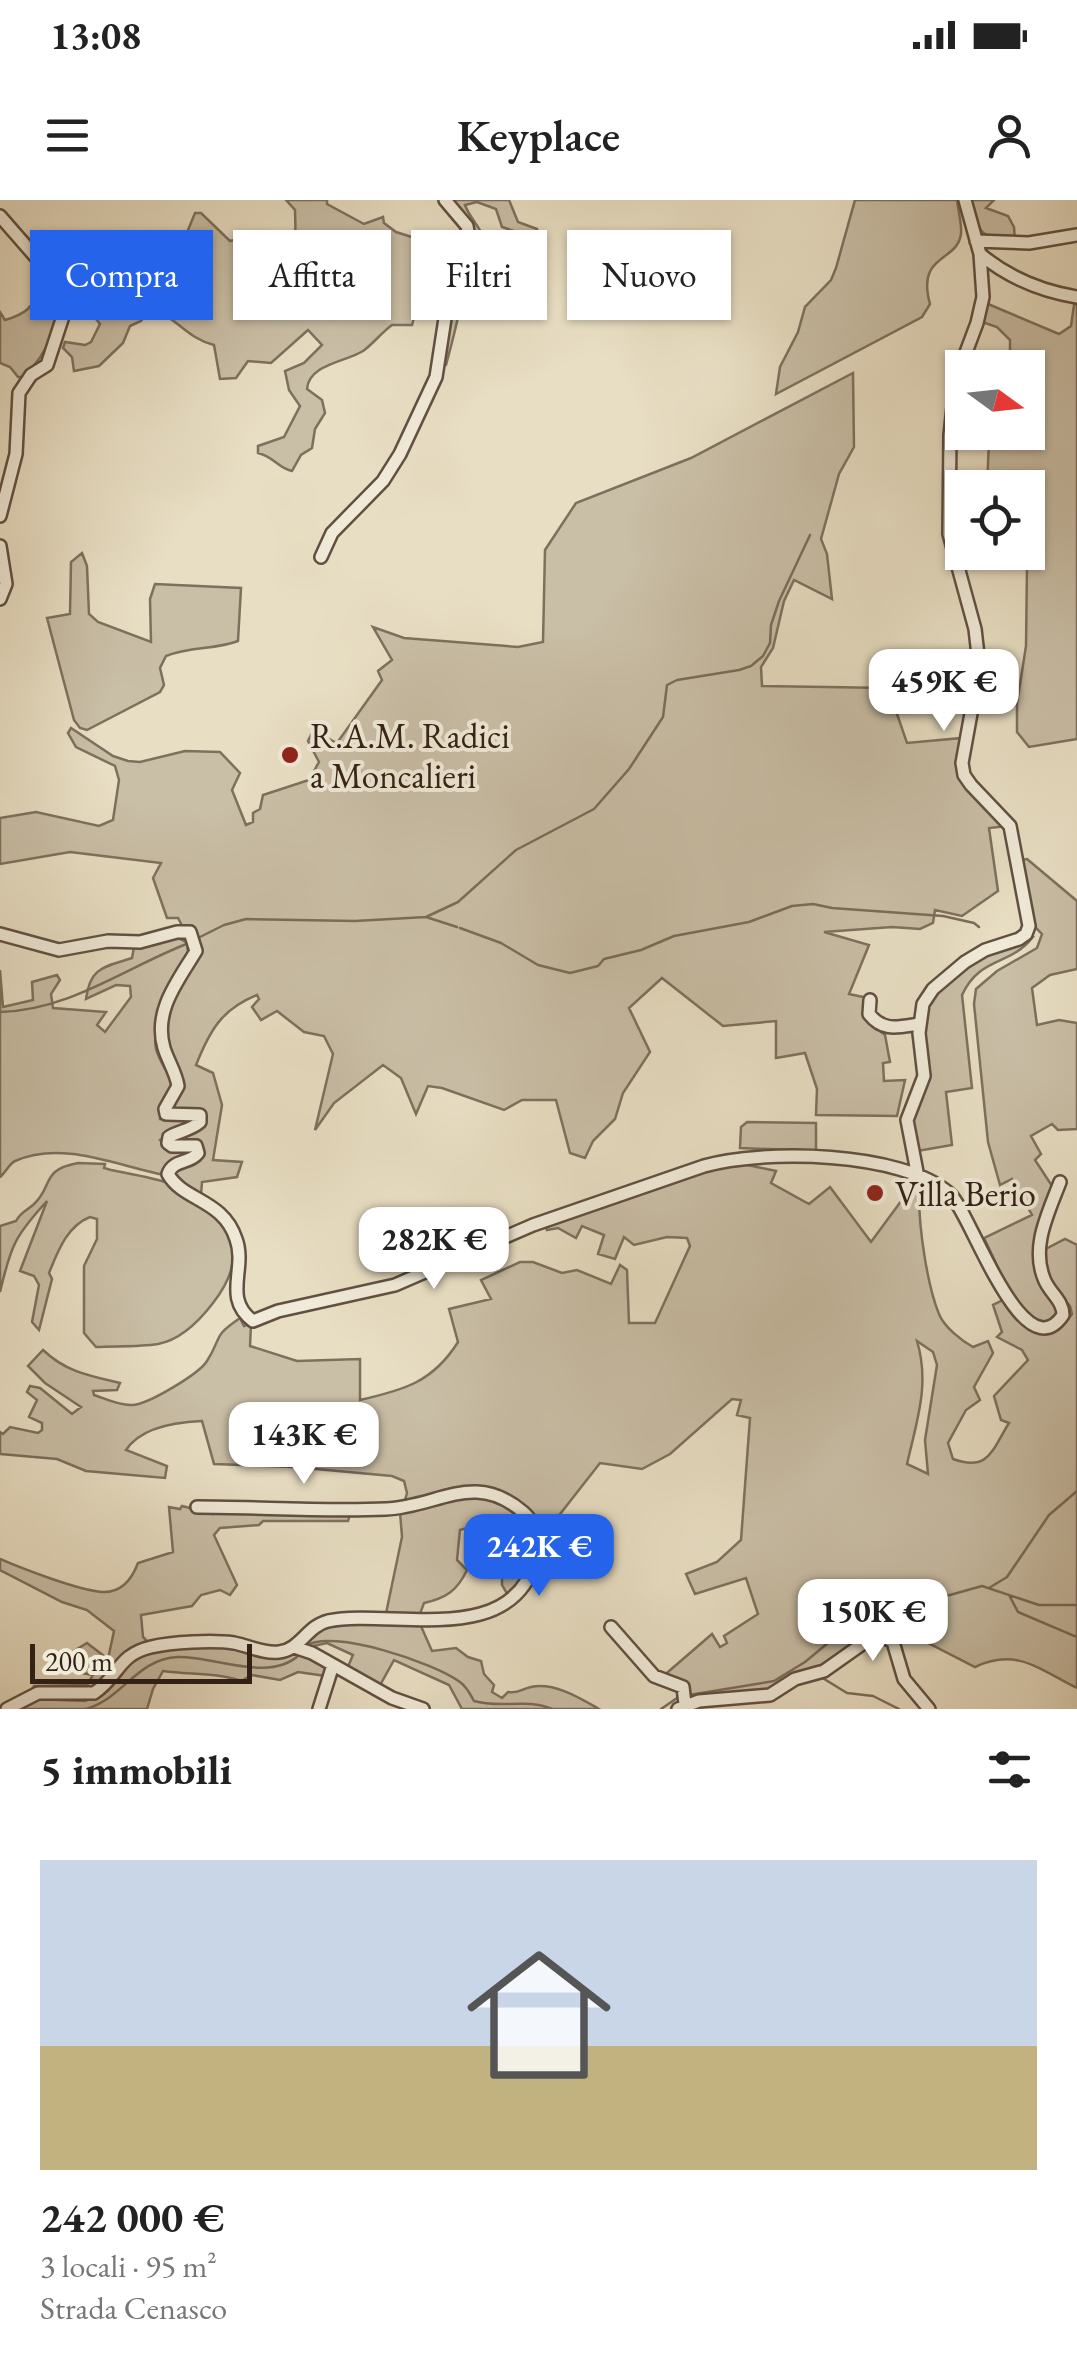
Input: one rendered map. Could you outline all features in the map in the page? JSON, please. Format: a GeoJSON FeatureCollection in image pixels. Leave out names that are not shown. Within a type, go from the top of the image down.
{"type":"FeatureCollection","features":[{"type":"Feature","properties":{"kind":"street"},"geometry":{"type":"LineString","coordinates":[[321,557],[332,533],[383,481],[436,378],[450,286],[469,237],[467,226],[445,200]]}},
{"type":"Feature","properties":{"kind":"street"},"geometry":{"type":"LineString","coordinates":[[918,1177],[909,1112],[924,1076],[919,1024],[927,996],[943,979],[985,950],[1019,939],[1028,926],[1010,826],[971,785],[962,763],[978,655],[950,534],[950,455],[956,379],[983,297],[978,247],[966,200]]}},
{"type":"Feature","properties":{"kind":"street"},"geometry":{"type":"LineString","coordinates":[[0,216],[47,270],[67,282],[70,295],[47,365],[31,375],[19,394],[16,454],[0,516]]}},
{"type":"Feature","properties":{"kind":"street"},"geometry":{"type":"LineString","coordinates":[[978,247],[1077,235]]}},
{"type":"Feature","properties":{"kind":"street"},"geometry":{"type":"LineString","coordinates":[[978,247],[1006,273],[1029,285],[1077,297]]}},
{"type":"Feature","properties":{"kind":"street"},"geometry":{"type":"LineString","coordinates":[[0,546],[6,584],[0,598]]}},
{"type":"Feature","properties":{"kind":"street"},"geometry":{"type":"LineString","coordinates":[[0,934],[59,950],[108,941],[140,942],[190,932],[195,942],[170,994],[161,1025],[164,1048],[178,1086],[166,1114],[200,1115],[194,1128],[176,1133],[168,1142],[172,1146],[196,1146],[198,1153],[195,1158],[176,1164],[168,1174],[177,1186],[200,1197],[230,1224],[239,1249],[236,1298],[250,1319],[256,1321],[278,1310],[394,1285],[586,1204],[631,1193],[731,1158],[841,1158],[901,1171],[944,1190],[958,1204],[1013,1307],[1027,1324],[1036,1328],[1056,1324],[1063,1315],[1062,1303],[1049,1289],[1040,1269],[1038,1252],[1060,1182]]}},
{"type":"Feature","properties":{"kind":"street"},"geometry":{"type":"LineString","coordinates":[[870,1000],[869,1014],[878,1025],[891,1028],[919,1024]]}},
{"type":"Feature","properties":{"kind":"street"},"geometry":{"type":"LineString","coordinates":[[901,1171],[911,1138]]}},
{"type":"Feature","properties":{"kind":"street"},"geometry":{"type":"LineString","coordinates":[[7,1709],[38,1693],[94,1693],[121,1661],[155,1646],[223,1642],[282,1652],[294,1647],[306,1631],[334,1620],[407,1622],[483,1613],[506,1604],[523,1586],[539,1549],[536,1529],[528,1516],[509,1500],[472,1491],[452,1492],[390,1509],[197,1506]]}},
{"type":"Feature","properties":{"kind":"street"},"geometry":{"type":"LineString","coordinates":[[611,1626],[654,1676],[684,1687],[681,1707],[770,1695],[794,1679],[824,1671],[866,1642],[882,1636],[893,1642],[907,1686],[929,1709]]}},
{"type":"Feature","properties":{"kind":"street"},"geometry":{"type":"LineString","coordinates":[[294,1647],[378,1692],[423,1709]]}},
{"type":"Feature","properties":{"kind":"street"},"geometry":{"type":"LineString","coordinates":[[319,1709],[333,1665]]}},
{"type":"Feature","properties":{"kind":"shaded area"},"geometry":{"type":"Polygon","coordinates":[[[286,200],[327,200],[327,204],[364,224],[383,217],[384,223],[396,232],[411,237],[413,320],[412,325],[392,325],[363,351],[314,374],[307,389],[322,400],[325,413],[315,429],[312,448],[301,455],[292,471],[258,453],[258,446],[284,437],[300,406],[289,390],[285,371],[304,363],[322,345],[308,330],[271,363],[248,361],[236,378],[220,379],[214,345],[172,320],[213,320],[213,230],[188,230],[195,213],[201,213],[233,240],[233,320],[391,320],[391,230],[295,230],[295,210],[286,200]]]}},
{"type":"Feature","properties":{"kind":"shaded area"},"geometry":{"type":"Polygon","coordinates":[[[449,200],[509,200],[518,222],[537,230],[502,227],[496,209],[477,202],[465,205],[480,230],[461,230],[449,200]]]}},
{"type":"Feature","properties":{"kind":"shaded area"},"geometry":{"type":"Polygon","coordinates":[[[855,200],[957,200],[961,230],[958,243],[928,276],[930,304],[922,317],[776,394],[780,367],[798,332],[805,307],[831,280],[836,268],[855,200]]]}},
{"type":"Feature","properties":{"kind":"shaded area"},"geometry":{"type":"Polygon","coordinates":[[[969,200],[994,200],[986,208],[1008,216],[1015,241],[994,238],[982,231],[969,200]]]}},
{"type":"Feature","properties":{"kind":"shaded area"},"geometry":{"type":"Polygon","coordinates":[[[988,304],[1059,334],[1071,326],[1077,305],[1077,739],[1029,747],[1017,732],[1026,646],[1027,570],[1045,570],[1045,470],[988,470],[989,450],[1045,450],[1045,350],[1010,350],[1010,340],[997,327],[982,322],[988,304]]]}},
{"type":"Feature","properties":{"kind":"shaded area"},"geometry":{"type":"Polygon","coordinates":[[[30,306],[30,320],[58,320],[40,358],[24,377],[18,377],[0,363],[0,312],[5,320],[30,306]]]}},
{"type":"Feature","properties":{"kind":"shaded area"},"geometry":{"type":"Polygon","coordinates":[[[97,320],[142,320],[130,326],[123,343],[99,366],[74,371],[72,357],[63,348],[65,342],[91,342],[100,324],[97,320]]]}},
{"type":"Feature","properties":{"kind":"shaded area"},"geometry":{"type":"Polygon","coordinates":[[[442,320],[458,320],[446,365],[439,366],[442,320]]]}},
{"type":"Feature","properties":{"kind":"shaded area"},"geometry":{"type":"Polygon","coordinates":[[[853,373],[854,447],[839,474],[821,539],[827,554],[832,599],[794,580],[784,601],[773,648],[761,667],[762,686],[888,688],[907,743],[962,738],[958,760],[1008,826],[989,828],[998,891],[962,916],[935,910],[933,923],[920,929],[824,932],[869,945],[849,994],[868,998],[870,1019],[885,1035],[890,1062],[883,1063],[884,1081],[905,1080],[897,1116],[816,1115],[817,1089],[805,1053],[776,1058],[776,1021],[723,1026],[662,978],[629,1008],[650,1052],[623,1093],[615,1119],[593,1141],[585,1158],[570,1153],[556,1100],[522,1100],[504,1110],[428,1086],[416,1114],[401,1078],[383,1065],[334,1103],[315,1130],[333,1054],[324,1036],[304,1032],[277,1011],[261,1020],[252,1007],[259,999],[257,995],[219,1022],[196,1065],[213,1073],[222,1105],[213,1160],[242,1162],[237,1177],[202,1182],[201,1195],[175,1179],[174,1171],[203,1151],[201,1143],[172,1141],[198,1130],[206,1120],[201,1111],[168,1109],[177,1098],[165,1013],[195,950],[178,918],[167,918],[153,878],[161,863],[70,852],[0,864],[0,818],[36,812],[99,826],[113,820],[119,780],[115,766],[76,747],[68,733],[71,728],[113,756],[128,761],[140,762],[185,751],[220,752],[240,773],[232,790],[246,825],[253,822],[253,813],[260,809],[263,795],[309,780],[319,762],[308,741],[313,731],[337,743],[382,680],[378,671],[392,660],[373,627],[404,638],[518,647],[543,642],[545,550],[576,503],[691,458],[853,373]]]}},
{"type":"Feature","properties":{"kind":"shaded area"},"geometry":{"type":"Polygon","coordinates":[[[82,553],[87,566],[89,614],[98,622],[151,642],[150,599],[155,584],[241,588],[238,641],[166,656],[160,668],[164,685],[160,692],[87,730],[80,728],[74,720],[47,618],[70,614],[71,562],[82,553]]]}},
{"type":"Feature","properties":{"kind":"shaded area"},"geometry":{"type":"Polygon","coordinates":[[[1027,859],[1077,901],[1077,969],[1050,975],[1032,988],[1037,1025],[1059,1020],[1077,1023],[1077,1129],[1058,1130],[1052,1124],[1031,1136],[1041,1154],[1035,1160],[1054,1189],[1036,1252],[1060,1306],[1055,1322],[1026,1320],[998,1277],[1001,1274],[984,1238],[1032,1215],[1012,1179],[1000,1185],[988,1142],[974,1004],[976,989],[997,971],[1037,948],[1042,934],[1034,926],[1021,860],[1027,859]]]}},
{"type":"Feature","properties":{"kind":"shaded area"},"geometry":{"type":"Polygon","coordinates":[[[178,938],[186,942],[188,953],[155,1035],[157,1054],[174,1086],[163,1101],[160,1119],[195,1121],[160,1140],[168,1151],[193,1149],[194,1153],[165,1175],[90,1157],[52,1153],[15,1161],[0,1177],[0,970],[3,1007],[33,1000],[32,982],[57,975],[60,980],[51,994],[53,1008],[106,1012],[97,1025],[105,1032],[131,997],[130,986],[116,985],[86,999],[95,974],[132,958],[134,947],[178,938]]]}},
{"type":"Feature","properties":{"kind":"shaded area"},"geometry":{"type":"Polygon","coordinates":[[[1032,938],[977,974],[962,995],[972,1088],[946,1092],[952,1145],[917,1151],[913,1117],[925,1087],[929,1060],[923,1036],[926,1005],[933,993],[986,952],[1032,938]]]}},
{"type":"Feature","properties":{"kind":"shaded area"},"geometry":{"type":"Polygon","coordinates":[[[747,1122],[816,1123],[816,1151],[740,1148],[741,1127],[747,1122]]]}},
{"type":"Feature","properties":{"kind":"shaded area"},"geometry":{"type":"Polygon","coordinates":[[[733,1162],[776,1171],[771,1183],[809,1204],[830,1187],[871,1242],[910,1189],[919,1196],[927,1272],[941,1319],[973,1347],[988,1341],[993,1353],[974,1387],[980,1400],[966,1410],[948,1443],[953,1459],[975,1463],[988,1456],[1009,1423],[1001,1420],[994,1396],[1028,1360],[1022,1350],[997,1337],[1002,1332],[993,1305],[1005,1299],[1036,1331],[1053,1331],[1062,1325],[1072,1314],[1070,1306],[1054,1287],[1040,1252],[1065,1239],[1077,1245],[1077,1688],[1028,1663],[1003,1659],[975,1667],[924,1641],[885,1633],[766,1692],[688,1698],[661,1678],[712,1634],[720,1647],[727,1643],[724,1636],[758,1614],[746,1578],[695,1594],[686,1574],[717,1562],[741,1540],[750,1418],[737,1415],[741,1400],[732,1399],[670,1454],[642,1469],[600,1463],[557,1518],[557,1545],[536,1574],[541,1558],[539,1533],[525,1516],[490,1491],[404,1504],[404,1481],[392,1476],[214,1464],[202,1421],[150,1431],[126,1450],[167,1466],[165,1478],[86,1471],[57,1459],[0,1454],[0,1432],[3,1434],[10,1427],[38,1433],[42,1430],[42,1423],[29,1417],[37,1400],[27,1392],[30,1386],[40,1388],[72,1414],[81,1407],[45,1383],[28,1366],[43,1350],[70,1368],[120,1383],[117,1390],[93,1391],[94,1395],[118,1403],[139,1404],[194,1373],[207,1361],[221,1334],[240,1318],[244,1326],[251,1324],[250,1346],[297,1361],[360,1359],[360,1400],[404,1388],[438,1367],[458,1342],[449,1309],[491,1299],[481,1280],[520,1262],[533,1262],[562,1273],[577,1270],[611,1284],[620,1265],[627,1270],[629,1323],[655,1323],[690,1246],[687,1238],[667,1237],[634,1245],[624,1237],[615,1259],[598,1254],[604,1235],[582,1226],[576,1238],[558,1228],[547,1230],[545,1225],[733,1162]],[[917,1341],[922,1387],[907,1464],[928,1474],[925,1440],[937,1365],[933,1352],[917,1341]]]}},
{"type":"Feature","properties":{"kind":"shaded area"},"geometry":{"type":"Polygon","coordinates":[[[78,1163],[105,1164],[104,1168],[171,1184],[208,1206],[230,1233],[232,1265],[226,1283],[202,1316],[174,1338],[151,1345],[96,1347],[84,1333],[84,1266],[97,1239],[97,1219],[90,1217],[69,1233],[56,1256],[49,1273],[52,1279],[39,1330],[32,1322],[39,1285],[34,1276],[20,1271],[47,1201],[16,1242],[0,1292],[0,1226],[16,1221],[33,1205],[53,1174],[78,1163]]]}},
{"type":"Feature","properties":{"kind":"shaded area"},"geometry":{"type":"Polygon","coordinates":[[[490,1496],[523,1514],[536,1537],[529,1572],[509,1597],[502,1585],[502,1572],[515,1563],[516,1547],[499,1520],[460,1530],[457,1560],[467,1570],[450,1592],[424,1603],[418,1619],[385,1618],[402,1537],[400,1512],[445,1498],[490,1496]]]}},
{"type":"Feature","properties":{"kind":"shaded area"},"geometry":{"type":"Polygon","coordinates":[[[182,1506],[213,1514],[351,1511],[348,1521],[263,1521],[259,1525],[220,1528],[214,1535],[237,1585],[230,1595],[220,1590],[201,1595],[192,1606],[141,1615],[147,1641],[128,1650],[91,1690],[30,1693],[34,1686],[87,1685],[93,1675],[76,1672],[80,1662],[74,1651],[87,1643],[108,1659],[114,1631],[87,1610],[62,1602],[0,1570],[0,1559],[79,1587],[102,1592],[115,1590],[129,1579],[138,1563],[173,1552],[169,1507],[182,1506]]]}},
{"type":"Feature","properties":{"kind":"shaded area"},"geometry":{"type":"Polygon","coordinates":[[[351,1623],[420,1624],[432,1651],[456,1648],[481,1661],[484,1674],[494,1685],[492,1692],[502,1698],[508,1692],[549,1687],[599,1709],[462,1709],[449,1685],[394,1660],[379,1687],[347,1669],[353,1655],[327,1643],[313,1646],[310,1656],[328,1666],[326,1676],[298,1672],[280,1680],[252,1675],[241,1681],[163,1671],[147,1709],[17,1709],[35,1699],[85,1701],[95,1697],[122,1664],[154,1649],[223,1644],[267,1653],[325,1628],[351,1623]]]}},
{"type":"Feature","properties":{"kind":"waterway"},"geometry":{"type":"LineString","coordinates":[[426,917],[458,902],[516,850],[594,809],[629,769],[663,717],[667,685],[739,670],[763,656],[770,643],[779,601],[810,535]]}},
{"type":"Feature","properties":{"kind":"waterway"},"geometry":{"type":"LineString","coordinates":[[460,928],[501,943],[538,965],[570,973],[674,936],[749,922],[792,906],[813,904],[943,916],[979,927]]}},
{"type":"Feature","properties":{"kind":"waterway"},"geometry":{"type":"LineString","coordinates":[[196,939],[246,919],[355,921],[426,917],[457,927]]}},
{"type":"Feature","properties":{"kind":"waterway"},"geometry":{"type":"LineString","coordinates":[[0,1012],[74,996],[189,943]]}},
{"type":"Feature","properties":{"kind":"waterway"},"geometry":{"type":"LineString","coordinates":[[989,1588],[1007,1577],[1049,1515],[1077,1491]]}},
{"type":"Feature","properties":{"kind":"waterway"},"geometry":{"type":"LineString","coordinates":[[689,1695],[774,1681],[805,1662],[846,1628],[883,1609],[920,1598],[982,1586],[1039,1605],[1077,1605]]}},
{"type":"Feature","properties":{"kind":"waterway"},"geometry":{"type":"LineString","coordinates":[[1009,1595],[1018,1612],[1077,1637]]}},
{"type":"Feature","properties":{"kind":"waterway"},"geometry":{"type":"LineString","coordinates":[[306,1646],[337,1641],[383,1650],[447,1674],[462,1684],[474,1701],[552,1709]]}},
{"type":"Feature","properties":{"kind":"waterway"},"geometry":{"type":"LineString","coordinates":[[86,1709],[164,1659],[193,1658],[257,1668],[287,1663],[299,1655]]}},
{"type":"Feature","properties":{"kind":"waterway"},"geometry":{"type":"LineString","coordinates":[[821,1677],[847,1693],[873,1696],[899,1709]]}},
{"type":"Feature","properties":{"kind":"waterway"},"geometry":{"type":"LineString","coordinates":[[661,1709],[680,1696]]}},
{"type":"Feature","properties":{"kind":"place","name":"R.A.M. Radici a Moncalieri"},"geometry":{"type":"Point","coordinates":[290,755]}},
{"type":"Feature","properties":{"kind":"place","name":"Villa Berio"},"geometry":{"type":"Point","coordinates":[875,1193]}}]}
